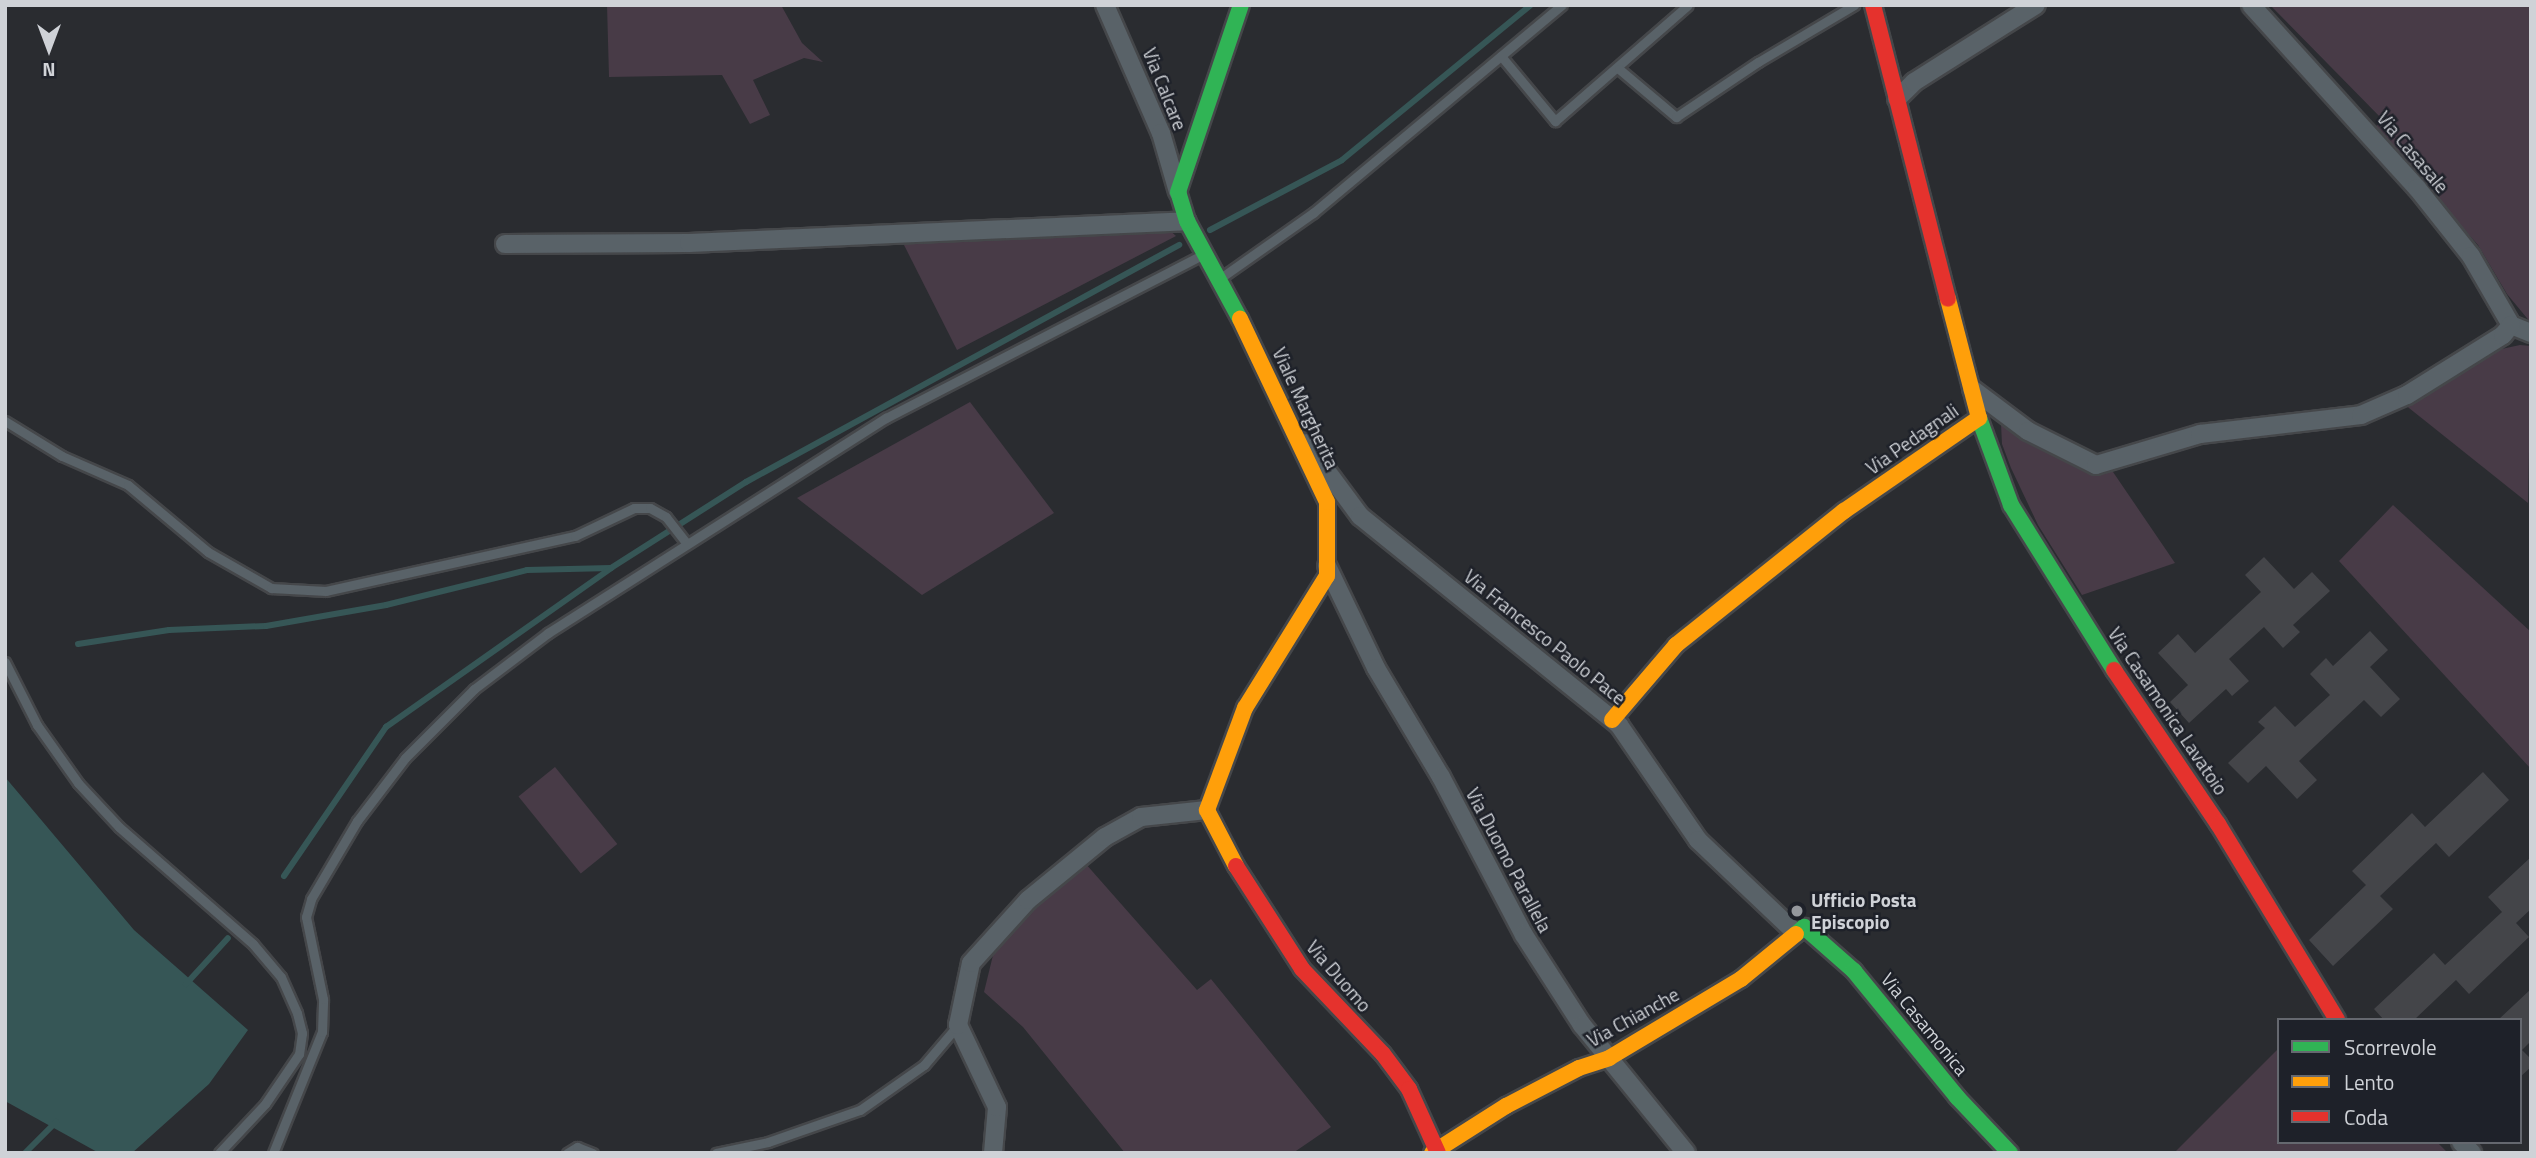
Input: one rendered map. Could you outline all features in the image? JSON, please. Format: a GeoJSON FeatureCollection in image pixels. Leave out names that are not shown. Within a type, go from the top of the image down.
{"type":"FeatureCollection","features":[{"type":"Feature","properties":{"kind":"street","name":"Via Calcare"},"geometry":{"type":"LineString","coordinates":[[1105,5],[1161,132],[1178,192]]}},
{"type":"Feature","properties":{"kind":"street"},"geometry":{"type":"LineString","coordinates":[[1178,192],[1241,5]]}},
{"type":"Feature","properties":{"kind":"street","name":"Via Pedagnali"},"geometry":{"type":"LineString","coordinates":[[1612,720],[1676,645],[1844,511],[1979,418],[1873,5]]}},
{"type":"Feature","properties":{"kind":"street"},"geometry":{"type":"LineString","coordinates":[[1897,99],[1924,75],[2036,5]]}},
{"type":"Feature","properties":{"kind":"street","name":"Via Casasale"},"geometry":{"type":"LineString","coordinates":[[2251,5],[2417,188],[2471,256],[2511,325]]}},
{"type":"Feature","properties":{"kind":"street","name":"Viale Margherita"},"geometry":{"type":"LineString","coordinates":[[1178,192],[1188,221],[1286,414],[1327,502],[1327,576],[1287,646],[1245,708],[1209,817]]}},
{"type":"Feature","properties":{"kind":"street"},"geometry":{"type":"LineString","coordinates":[[505,244],[690,243],[1188,221]]}},
{"type":"Feature","properties":{"kind":"street"},"geometry":{"type":"LineString","coordinates":[[1972,389],[2028,431],[2096,465],[2200,434],[2361,415],[2407,396],[2503,335],[2511,325],[2531,333]]}},
{"type":"Feature","properties":{"kind":"street","name":"Via Francesco Paolo Pace"},"geometry":{"type":"LineString","coordinates":[[1286,414],[1360,516],[1612,720],[1698,840],[1800,930]]}},
{"type":"Feature","properties":{"kind":"street","name":"Via Casamonica Lavatoio"},"geometry":{"type":"LineString","coordinates":[[1979,418],[2011,505],[2093,638],[2218,824],[2336,1018]]}},
{"type":"Feature","properties":{"kind":"street","name":"Via Duomo Parallela"},"geometry":{"type":"LineString","coordinates":[[1327,566],[1376,668],[1441,777],[1524,935],[1609,1058],[1686,1153]]}},
{"type":"Feature","properties":{"kind":"street"},"geometry":{"type":"LineString","coordinates":[[993,1153],[997,1107],[958,1025],[971,963],[1028,900],[1105,837],[1141,817],[1209,817]]}},
{"type":"Feature","properties":{"kind":"street","name":"Via Duomo"},"geometry":{"type":"LineString","coordinates":[[1209,817],[1302,969],[1383,1054],[1409,1089],[1435,1152]]}},
{"type":"Feature","properties":{"kind":"street","name":"Via Chianche"},"geometry":{"type":"LineString","coordinates":[[1435,1152],[1540,1088],[1609,1058],[1741,979],[1800,930]]}},
{"type":"Feature","properties":{"kind":"street","name":"Via Casamonica"},"geometry":{"type":"LineString","coordinates":[[1800,930],[1854,971],[1957,1097],[2010,1153]]}},
{"type":"Feature","properties":{"kind":"lane"},"geometry":{"type":"LineString","coordinates":[[1217,281],[1313,213],[1562,5]]}},
{"type":"Feature","properties":{"kind":"lane"},"geometry":{"type":"LineString","coordinates":[[1501,56],[1555,121],[1619,69],[1688,5]]}},
{"type":"Feature","properties":{"kind":"lane"},"geometry":{"type":"LineString","coordinates":[[1619,69],[1676,117],[1758,62],[1854,5]]}},
{"type":"Feature","properties":{"kind":"lane"},"geometry":{"type":"LineString","coordinates":[[273,1150],[313,1058],[321,1032],[323,999],[306,917],[311,899],[357,821],[405,758],[474,689],[548,633],[684,540],[886,418],[1204,254]]}},
{"type":"Feature","properties":{"kind":"lane"},"geometry":{"type":"LineString","coordinates":[[5,421],[62,456],[128,485],[196,544],[271,588],[326,590],[575,536],[634,508],[650,508],[666,517],[684,540]]}},
{"type":"Feature","properties":{"kind":"lane"},"geometry":{"type":"LineString","coordinates":[[5,662],[37,725],[78,783],[119,827],[253,944],[281,977],[297,1013],[302,1033],[299,1054],[265,1104],[219,1153]]}},
{"type":"Feature","properties":{"kind":"lane"},"geometry":{"type":"LineString","coordinates":[[716,1153],[768,1142],[860,1110],[924,1065],[958,1025]]}},
{"type":"Feature","properties":{"kind":"lane"},"geometry":{"type":"LineString","coordinates":[[299,1054],[313,1058]]}},
{"type":"Feature","properties":{"kind":"lane"},"geometry":{"type":"LineString","coordinates":[[567,1153],[577,1147],[593,1153]]}},
{"type":"Feature","properties":{"kind":"shaded area"},"geometry":{"type":"Polygon","coordinates":[[[607,5],[781,5],[802,43],[823,62],[804,58],[753,80],[770,115],[750,124],[722,75],[609,77],[607,5]]]}},
{"type":"Feature","properties":{"kind":"shaded area"},"geometry":{"type":"Polygon","coordinates":[[[2270,5],[2531,5],[2531,323],[2507,294],[2478,245],[2374,128],[2383,120],[2270,5]]]}},
{"type":"Feature","properties":{"kind":"shaded area"},"geometry":{"type":"Polygon","coordinates":[[[1167,228],[1176,236],[957,350],[901,239],[1167,228]]]}},
{"type":"Feature","properties":{"kind":"shaded area"},"geometry":{"type":"Polygon","coordinates":[[[2520,345],[2531,346],[2528,503],[2404,404],[2497,350],[2520,345]]]}},
{"type":"Feature","properties":{"kind":"shaded area"},"geometry":{"type":"Polygon","coordinates":[[[970,402],[1054,513],[922,595],[797,498],[970,402]]]}},
{"type":"Feature","properties":{"kind":"shaded area"},"geometry":{"type":"Polygon","coordinates":[[[2001,424],[2068,462],[2099,471],[2111,469],[2175,563],[2082,595],[2038,525],[2011,468],[2002,444],[2001,424]]]}},
{"type":"Feature","properties":{"kind":"shaded area"},"geometry":{"type":"Polygon","coordinates":[[[2393,505],[2531,632],[2531,769],[2339,561],[2393,505]]]}},
{"type":"Feature","properties":{"kind":"shaded area"},"geometry":{"type":"Polygon","coordinates":[[[555,767],[617,844],[581,874],[518,797],[555,767]]]}},
{"type":"Feature","properties":{"kind":"shaded area"},"geometry":{"type":"Polygon","coordinates":[[[5,777],[134,930],[248,1030],[209,1084],[132,1153],[99,1153],[5,1101],[5,777]]]}},
{"type":"Feature","properties":{"kind":"shaded area"},"geometry":{"type":"Polygon","coordinates":[[[1085,863],[1197,990],[1211,979],[1331,1127],[1293,1153],[1125,1153],[1023,1027],[984,992],[995,947],[1013,924],[1085,863]]]}},
{"type":"Feature","properties":{"kind":"shaded area"},"geometry":{"type":"Polygon","coordinates":[[[2277,1050],[2277,1144],[2439,1144],[2448,1153],[2174,1153],[2277,1050]]]}},
{"type":"Feature","properties":{"kind":"building"},"geometry":{"type":"Polygon","coordinates":[[[2264,557],[2294,589],[2312,572],[2330,591],[2293,625],[2300,632],[2283,648],[2264,627],[2229,659],[2249,681],[2232,696],[2226,689],[2189,723],[2170,702],[2188,685],[2158,653],[2178,634],[2195,653],[2261,592],[2245,575],[2264,557]]]}},
{"type":"Feature","properties":{"kind":"building"},"geometry":{"type":"Polygon","coordinates":[[[2370,631],[2388,650],[2370,667],[2400,699],[2381,717],[2364,700],[2299,761],[2317,780],[2297,799],[2266,766],[2248,783],[2228,763],[2265,728],[2258,722],[2275,706],[2295,727],[2330,695],[2310,674],[2326,658],[2333,666],[2370,631]]]}},
{"type":"Feature","properties":{"kind":"building"},"geometry":{"type":"Polygon","coordinates":[[[2483,772],[2509,800],[2449,857],[2436,843],[2380,896],[2393,909],[2333,966],[2309,940],[2366,885],[2352,871],[2412,813],[2425,827],[2483,772]]]}},
{"type":"Feature","properties":{"kind":"building"},"geometry":{"type":"Polygon","coordinates":[[[2531,857],[2531,909],[2516,923],[2529,937],[2469,994],[2456,980],[2416,1018],[2382,1018],[2374,1009],[2434,953],[2445,965],[2502,912],[2488,897],[2531,857]]]}},
{"type":"Feature","properties":{"kind":"building"},"geometry":{"type":"Polygon","coordinates":[[[2531,989],[2531,1041],[2522,1050],[2522,1018],[2500,1018],[2531,989]]]}},
{"type":"Feature","properties":{"kind":"building"},"geometry":{"type":"Polygon","coordinates":[[[2522,1050],[2531,1059],[2531,1067],[2522,1075],[2522,1050]]]}},
{"type":"Feature","properties":{"kind":"waterway"},"geometry":{"type":"LineString","coordinates":[[1210,230],[1342,160],[1531,5]]}},
{"type":"Feature","properties":{"kind":"waterway"},"geometry":{"type":"LineString","coordinates":[[78,644],[169,630],[266,626],[386,605],[527,570],[611,568],[746,482],[1179,245]]}},
{"type":"Feature","properties":{"kind":"waterway"},"geometry":{"type":"LineString","coordinates":[[284,876],[386,727],[611,568]]}},
{"type":"Feature","properties":{"kind":"waterway"},"geometry":{"type":"LineString","coordinates":[[186,984],[228,938]]}},
{"type":"Feature","properties":{"kind":"waterway"},"geometry":{"type":"LineString","coordinates":[[25,1153],[56,1122]]}},
{"type":"Feature","properties":{"kind":"traffic: fast"},"geometry":{"type":"LineString","coordinates":[[1240,319],[1187,221],[1178,192],[1241,5]]}},
{"type":"Feature","properties":{"kind":"traffic: fast"},"geometry":{"type":"LineString","coordinates":[[1979,418],[2011,505],[2114,670]]}},
{"type":"Feature","properties":{"kind":"traffic: fast"},"geometry":{"type":"LineString","coordinates":[[1796,934],[1804,927],[1854,971],[1957,1097],[2010,1153]]}},
{"type":"Feature","properties":{"kind":"traffic: slow"},"geometry":{"type":"LineString","coordinates":[[1612,720],[1676,645],[1844,511],[1979,418],[1948,299]]}},
{"type":"Feature","properties":{"kind":"traffic: slow"},"geometry":{"type":"LineString","coordinates":[[1236,866],[1207,810],[1245,708],[1327,576],[1327,502],[1240,319]]}},
{"type":"Feature","properties":{"kind":"traffic: slow"},"geometry":{"type":"LineString","coordinates":[[1432,1153],[1506,1106],[1579,1068],[1609,1058],[1741,979],[1796,934]]}},
{"type":"Feature","properties":{"kind":"traffic: jam"},"geometry":{"type":"LineString","coordinates":[[1873,5],[1948,299]]}},
{"type":"Feature","properties":{"kind":"traffic: jam"},"geometry":{"type":"LineString","coordinates":[[2114,670],[2218,824],[2336,1018]]}},
{"type":"Feature","properties":{"kind":"traffic: jam"},"geometry":{"type":"LineString","coordinates":[[1236,866],[1302,969],[1383,1054],[1409,1089],[1438,1153]]}},
{"type":"Feature","properties":{"kind":"place","name":"Ufficio Posta Episcopio"},"geometry":{"type":"Point","coordinates":[1797,911]}}]}
